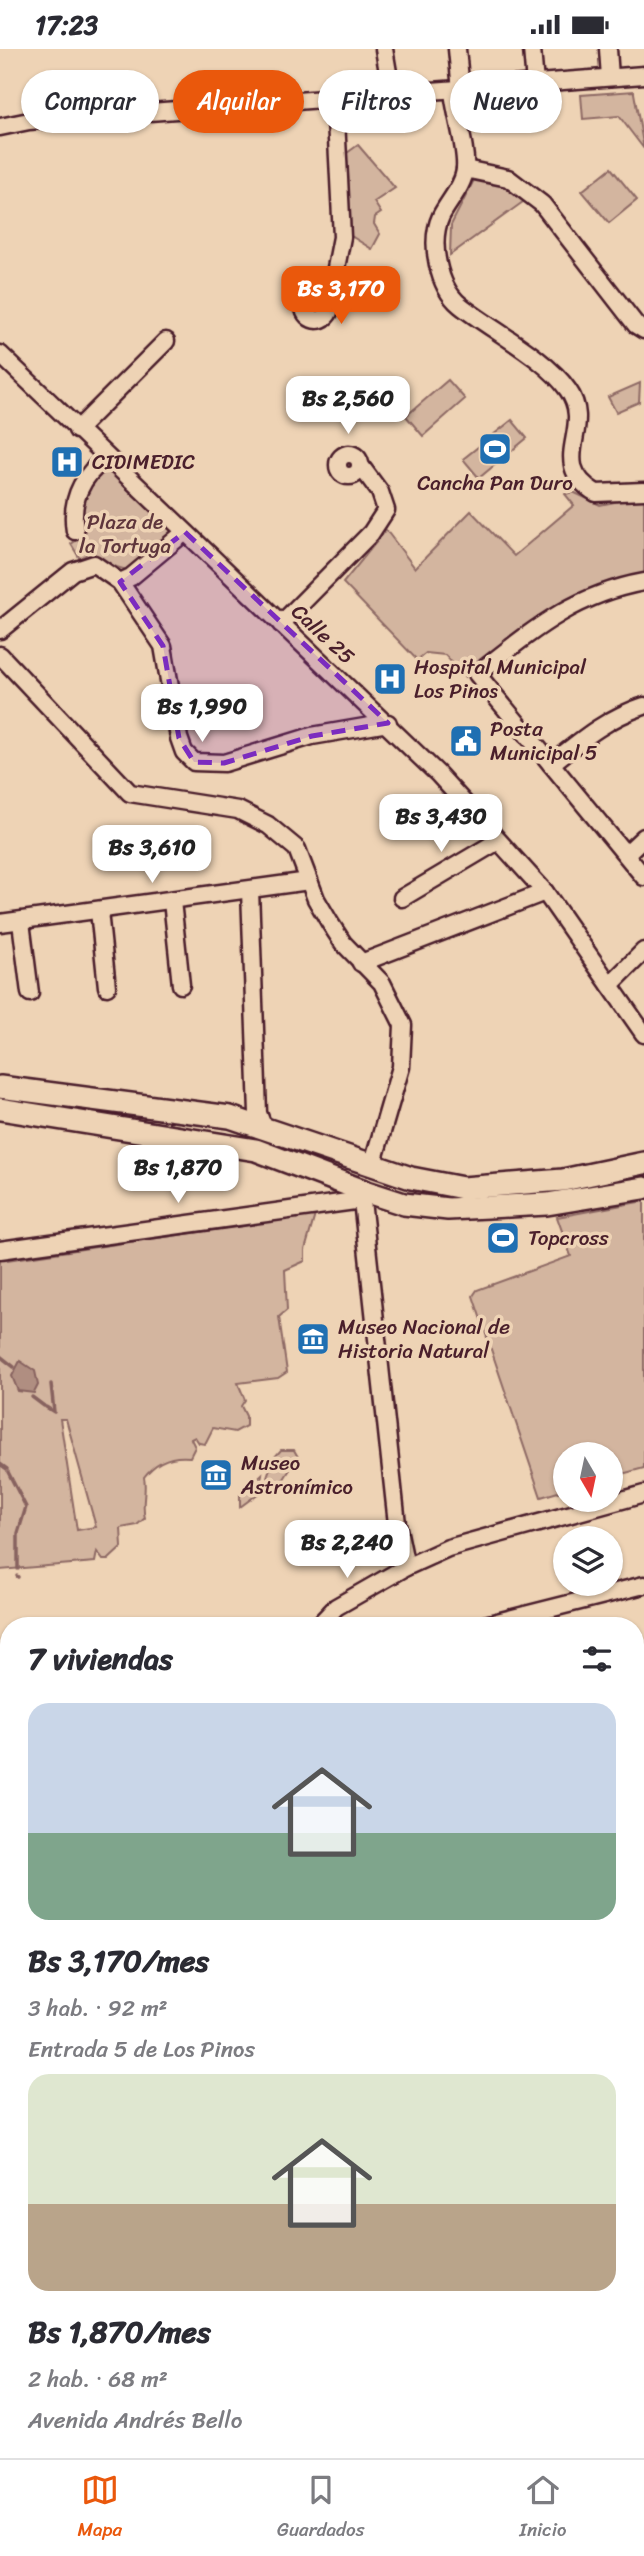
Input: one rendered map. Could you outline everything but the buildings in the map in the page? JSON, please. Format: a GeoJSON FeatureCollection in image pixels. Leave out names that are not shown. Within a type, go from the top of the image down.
{"type":"FeatureCollection","features":[{"type":"Feature","properties":{"kind":"main road"},"geometry":{"type":"LineString","coordinates":[[0,1087],[230,1117],[372,1166],[444,1186],[490,1188],[564,1180],[644,1163]]}},
{"type":"Feature","properties":{"kind":"main road"},"geometry":{"type":"LineString","coordinates":[[0,1108],[256,1150],[363,1196],[404,1204],[458,1209],[547,1204],[644,1188]]}},
{"type":"Feature","properties":{"kind":"main road"},"geometry":{"type":"LineString","coordinates":[[256,1150],[262,1126]]}},
{"type":"Feature","properties":{"kind":"main road"},"geometry":{"type":"LineString","coordinates":[[363,1196],[372,1166]]}},
{"type":"Feature","properties":{"kind":"street"},"geometry":{"type":"LineString","coordinates":[[384,49],[387,70]]}},
{"type":"Feature","properties":{"kind":"street"},"geometry":{"type":"LineString","coordinates":[[457,49],[457,70]]}},
{"type":"Feature","properties":{"kind":"street"},"geometry":{"type":"LineString","coordinates":[[532,49],[534,70]]}},
{"type":"Feature","properties":{"kind":"street"},"geometry":{"type":"LineString","coordinates":[[608,49],[610,77]]}},
{"type":"Feature","properties":{"kind":"street"},"geometry":{"type":"LineString","coordinates":[[562,81],[644,75]]}},
{"type":"Feature","properties":{"kind":"street"},"geometry":{"type":"LineString","coordinates":[[0,127],[29,121],[318,101]]}},
{"type":"Feature","properties":{"kind":"street"},"geometry":{"type":"LineString","coordinates":[[337,133],[343,211],[338,264],[328,312],[323,318],[310,317],[305,311],[305,302],[332,280],[338,264]]}},
{"type":"Feature","properties":{"kind":"street"},"geometry":{"type":"LineString","coordinates":[[462,133],[466,169],[440,219],[438,263],[441,278],[457,303],[517,345],[569,390],[578,421],[571,461],[576,478],[597,493],[644,491]]}},
{"type":"Feature","properties":{"kind":"street"},"geometry":{"type":"LineString","coordinates":[[466,169],[508,178],[542,204],[636,325],[644,330]]}},
{"type":"Feature","properties":{"kind":"street"},"geometry":{"type":"LineString","coordinates":[[315,294],[326,297],[329,304]]}},
{"type":"Feature","properties":{"kind":"street"},"geometry":{"type":"LineString","coordinates":[[77,430],[166,341]]}},
{"type":"Feature","properties":{"kind":"street","name":"Calle 25"},"geometry":{"type":"LineString","coordinates":[[0,354],[106,458],[388,723],[545,892],[644,1034]]}},
{"type":"Feature","properties":{"kind":"street"},"geometry":{"type":"LineString","coordinates":[[75,531],[75,499],[92,468],[106,458]]}},
{"type":"Feature","properties":{"kind":"street"},"geometry":{"type":"LineString","coordinates":[[281,624],[371,533],[386,510],[380,492],[360,465]]}},
{"type":"Feature","properties":{"kind":"street"},"geometry":{"type":"LineString","coordinates":[[120,582],[131,577],[185,531]]}},
{"type":"Feature","properties":{"kind":"street"},"geometry":{"type":"LineString","coordinates":[[0,630],[85,565],[102,567],[120,582],[163,646],[179,738],[184,752],[194,762],[224,763],[312,736],[388,723]]}},
{"type":"Feature","properties":{"kind":"street"},"geometry":{"type":"LineString","coordinates":[[644,582],[613,588],[573,604],[477,674],[627,853],[644,877]]}},
{"type":"Feature","properties":{"kind":"street"},"geometry":{"type":"LineString","coordinates":[[0,655],[130,793],[238,810],[286,837],[297,849],[330,923],[361,963],[382,983],[403,1025],[401,1067],[378,1138],[372,1166]]}},
{"type":"Feature","properties":{"kind":"street"},"geometry":{"type":"LineString","coordinates":[[551,764],[598,726],[644,706]]}},
{"type":"Feature","properties":{"kind":"street"},"geometry":{"type":"LineString","coordinates":[[627,853],[644,838]]}},
{"type":"Feature","properties":{"kind":"street"},"geometry":{"type":"LineString","coordinates":[[402,898],[498,841]]}},
{"type":"Feature","properties":{"kind":"street"},"geometry":{"type":"LineString","coordinates":[[0,923],[309,881]]}},
{"type":"Feature","properties":{"kind":"street"},"geometry":{"type":"LineString","coordinates":[[250,890],[258,1113],[262,1126]]}},
{"type":"Feature","properties":{"kind":"street"},"geometry":{"type":"LineString","coordinates":[[361,963],[545,892]]}},
{"type":"Feature","properties":{"kind":"street"},"geometry":{"type":"LineString","coordinates":[[172,901],[181,985]]}},
{"type":"Feature","properties":{"kind":"street"},"geometry":{"type":"LineString","coordinates":[[99,911],[107,987]]}},
{"type":"Feature","properties":{"kind":"street"},"geometry":{"type":"LineString","coordinates":[[21,922],[30,993]]}},
{"type":"Feature","properties":{"kind":"street"},"geometry":{"type":"LineString","coordinates":[[610,985],[644,951]]}},
{"type":"Feature","properties":{"kind":"street"},"geometry":{"type":"LineString","coordinates":[[0,1250],[363,1196],[397,1524],[407,1567]]}},
{"type":"Feature","properties":{"kind":"street"},"geometry":{"type":"LineString","coordinates":[[327,1617],[336,1607],[407,1567],[448,1548],[644,1494]]}},
{"type":"Feature","properties":{"kind":"street"},"geometry":{"type":"LineString","coordinates":[[517,1617],[644,1585]]}},
{"type":"Feature","properties":{"kind":"highlighted area"},"geometry":{"type":"Polygon","coordinates":[[[185,532],[388,723],[312,736],[224,763],[194,762],[179,738],[163,646],[120,582],[185,532]]]}},
{"type":"Feature","properties":{"kind":"green space"},"geometry":{"type":"Polygon","coordinates":[[[634,91],[644,149],[619,116],[583,119],[581,95],[634,91]]]}},
{"type":"Feature","properties":{"kind":"green space"},"geometry":{"type":"Polygon","coordinates":[[[358,145],[395,188],[374,202],[381,213],[375,217],[374,224],[380,234],[372,249],[351,236],[347,153],[358,145]]]}},
{"type":"Feature","properties":{"kind":"green space"},"geometry":{"type":"Polygon","coordinates":[[[611,168],[637,200],[609,223],[582,191],[611,168]]]}},
{"type":"Feature","properties":{"kind":"green space"},"geometry":{"type":"Polygon","coordinates":[[[477,174],[505,181],[527,199],[450,255],[451,225],[477,174]]]}},
{"type":"Feature","properties":{"kind":"green space"},"geometry":{"type":"Polygon","coordinates":[[[448,380],[465,399],[423,436],[406,416],[448,380]]]}},
{"type":"Feature","properties":{"kind":"green space"},"geometry":{"type":"Polygon","coordinates":[[[640,383],[639,402],[616,412],[608,397],[640,383]]]}},
{"type":"Feature","properties":{"kind":"green space","name":"Cancha Pan Duro"},"geometry":{"type":"Polygon","coordinates":[[[512,420],[527,438],[479,478],[463,459],[512,420]]]}},
{"type":"Feature","properties":{"kind":"green space","name":"Plaza de la Tortuga"},"geometry":{"type":"Polygon","coordinates":[[[107,468],[175,535],[132,570],[119,568],[87,554],[80,559],[71,544],[83,536],[85,498],[93,483],[107,468]]]}},
{"type":"Feature","properties":{"kind":"green space"},"geometry":{"type":"Polygon","coordinates":[[[573,492],[600,505],[644,496],[644,574],[592,590],[548,613],[465,677],[445,655],[426,653],[417,660],[343,583],[386,530],[415,568],[471,511],[514,556],[574,505],[565,494],[573,492]]]}},
{"type":"Feature","properties":{"kind":"green space"},"geometry":{"type":"Polygon","coordinates":[[[268,1139],[345,1167],[347,1172],[342,1173],[267,1144],[268,1139]]]}},
{"type":"Feature","properties":{"kind":"green space"},"geometry":{"type":"Polygon","coordinates":[[[644,1201],[644,1468],[623,1474],[623,1442],[553,1442],[553,1494],[541,1497],[473,1296],[477,1290],[571,1256],[557,1217],[644,1201]]]}},
{"type":"Feature","properties":{"kind":"green space"},"geometry":{"type":"Polygon","coordinates":[[[315,1215],[305,1250],[305,1261],[285,1270],[287,1310],[279,1317],[287,1372],[278,1378],[238,1383],[245,1400],[241,1406],[246,1416],[246,1426],[235,1432],[213,1428],[205,1444],[199,1443],[195,1437],[191,1439],[195,1447],[190,1457],[170,1458],[154,1467],[144,1477],[145,1518],[137,1525],[121,1528],[122,1547],[108,1560],[103,1560],[97,1552],[95,1562],[0,1570],[0,1261],[315,1215]],[[60,1419],[77,1530],[96,1527],[66,1419],[60,1419]]]}},
{"type":"Feature","properties":{"kind":"green space"},"geometry":{"type":"Polygon","coordinates":[[[281,1450],[294,1450],[298,1457],[282,1482],[276,1484],[267,1477],[273,1459],[281,1450]]]}},
{"type":"Feature","properties":{"kind":"green space"},"geometry":{"type":"Polygon","coordinates":[[[262,1474],[259,1493],[240,1507],[240,1495],[262,1474]]]}},
{"type":"Feature","properties":{"kind":"shaded area"},"geometry":{"type":"Polygon","coordinates":[[[20,1361],[35,1371],[38,1385],[34,1393],[18,1391],[12,1376],[20,1361]]]}},
{"type":"Feature","properties":{"kind":"waterway"},"geometry":{"type":"LineString","coordinates":[[0,1356],[14,1367]]}},
{"type":"Feature","properties":{"kind":"waterway"},"geometry":{"type":"LineString","coordinates":[[46,1407],[54,1412],[51,1384]]}},
{"type":"Feature","properties":{"kind":"waterway"},"geometry":{"type":"LineString","coordinates":[[32,1397],[44,1406]]}},
{"type":"Feature","properties":{"kind":"waterway"},"geometry":{"type":"LineString","coordinates":[[0,1464],[7,1469]]}},
{"type":"Feature","properties":{"kind":"waterway"},"geometry":{"type":"LineString","coordinates":[[8,1472],[26,1507],[18,1533],[18,1569]]}},
{"type":"Feature","properties":{"kind":"place","name":"Cancha Pan Duro"},"geometry":{"type":"Point","coordinates":[495,449]}},
{"type":"Feature","properties":{"kind":"place","name":"CIDIMEDIC"},"geometry":{"type":"Point","coordinates":[67,462]}},
{"type":"Feature","properties":{"kind":"place","name":"Hospital Municipal Los Pinos"},"geometry":{"type":"Point","coordinates":[390,679]}},
{"type":"Feature","properties":{"kind":"place","name":"Posta Municipal 5"},"geometry":{"type":"Point","coordinates":[466,741]}},
{"type":"Feature","properties":{"kind":"place","name":"Topcross"},"geometry":{"type":"Point","coordinates":[503,1238]}},
{"type":"Feature","properties":{"kind":"place","name":"Museo Nacional de Historia Natural"},"geometry":{"type":"Point","coordinates":[313,1339]}},
{"type":"Feature","properties":{"kind":"place","name":"Museo Astronímico"},"geometry":{"type":"Point","coordinates":[216,1475]}}]}
